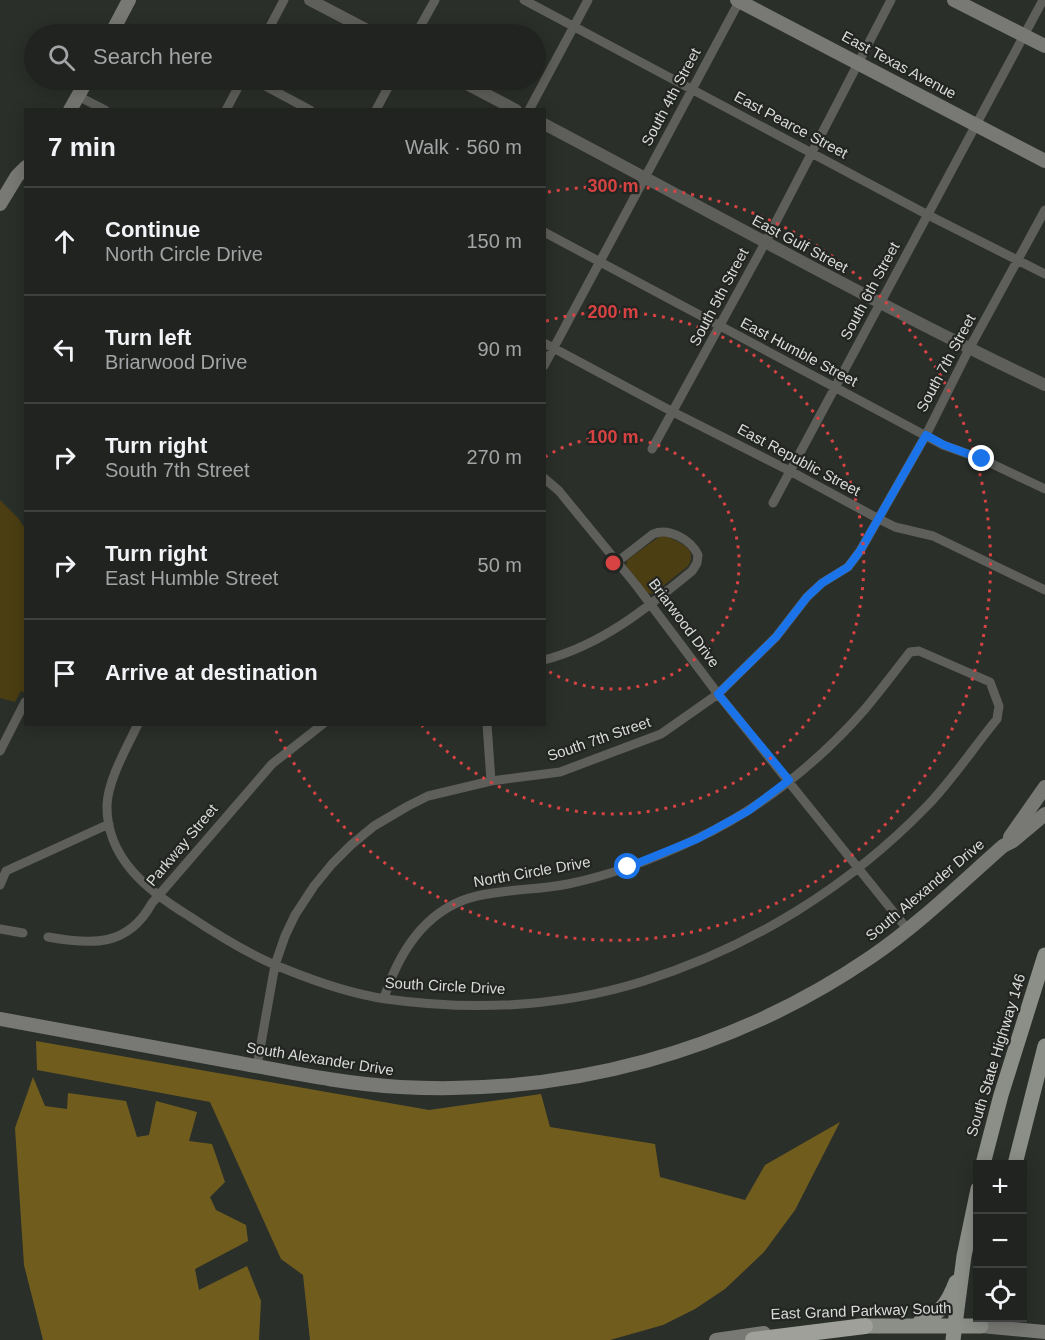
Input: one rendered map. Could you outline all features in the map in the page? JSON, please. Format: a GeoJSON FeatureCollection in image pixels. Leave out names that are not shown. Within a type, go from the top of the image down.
{"type":"FeatureCollection","features":[{"type":"Feature","properties":{"kind":"highway"},"geometry":{"type":"LineString","coordinates":[[753,1340],[865,1326]]}},
{"type":"Feature","properties":{"kind":"main road"},"geometry":{"type":"LineString","coordinates":[[116,24],[129,0]]}},
{"type":"Feature","properties":{"kind":"main road","name":"East Texas Avenue"},"geometry":{"type":"LineString","coordinates":[[739,0],[1045,161]]}},
{"type":"Feature","properties":{"kind":"main road"},"geometry":{"type":"LineString","coordinates":[[954,0],[1045,46]]}},
{"type":"Feature","properties":{"kind":"main road"},"geometry":{"type":"LineString","coordinates":[[71,108],[81,90]]}},
{"type":"Feature","properties":{"kind":"main road"},"geometry":{"type":"LineString","coordinates":[[0,204],[17,176],[24,169]]}},
{"type":"Feature","properties":{"kind":"main road","name":"South Alexander Drive"},"geometry":{"type":"LineString","coordinates":[[0,1019],[358,1084],[439,1088],[514,1085],[600,1074],[673,1054],[754,1023],[825,986],[871,957],[908,930],[1003,846],[1045,787]]}},
{"type":"Feature","properties":{"kind":"main road","name":"South Alexander Drive"},"geometry":{"type":"LineString","coordinates":[[1003,846],[1013,841],[1045,814]]}},
{"type":"Feature","properties":{"kind":"main road","name":"South State Highway 146"},"geometry":{"type":"LineString","coordinates":[[984,1160],[1001,1095],[1045,955]]}},
{"type":"Feature","properties":{"kind":"main road"},"geometry":{"type":"LineString","coordinates":[[1016,1160],[1045,1046]]}},
{"type":"Feature","properties":{"kind":"main road"},"geometry":{"type":"LineString","coordinates":[[954,1332],[964,1256],[973,1213]]}},
{"type":"Feature","properties":{"kind":"main road"},"geometry":{"type":"LineString","coordinates":[[922,1340],[909,1325],[934,1316],[944,1305],[950,1296],[964,1256]]}},
{"type":"Feature","properties":{"kind":"main road"},"geometry":{"type":"LineString","coordinates":[[1026,1322],[1044,1332]]}},
{"type":"Feature","properties":{"kind":"main road","name":"East Grand Parkway South"},"geometry":{"type":"LineString","coordinates":[[716,1340],[796,1329],[865,1326],[909,1325],[954,1332],[980,1328],[1044,1332]]}},
{"type":"Feature","properties":{"kind":"main road"},"geometry":{"type":"LineString","coordinates":[[1015,1340],[1027,1334],[1044,1332]]}},
{"type":"Feature","properties":{"kind":"street"},"geometry":{"type":"LineString","coordinates":[[271,24],[284,0]]}},
{"type":"Feature","properties":{"kind":"street"},"geometry":{"type":"LineString","coordinates":[[310,0],[356,24]]}},
{"type":"Feature","properties":{"kind":"street"},"geometry":{"type":"LineString","coordinates":[[422,24],[435,0]]}},
{"type":"Feature","properties":{"kind":"street","name":"East Pearce Street"},"geometry":{"type":"LineString","coordinates":[[524,0],[928,215],[1045,274]]}},
{"type":"Feature","properties":{"kind":"street"},"geometry":{"type":"LineString","coordinates":[[546,78],[588,0]]}},
{"type":"Feature","properties":{"kind":"street","name":"South 4th Street"},"geometry":{"type":"LineString","coordinates":[[546,362],[739,0]]}},
{"type":"Feature","properties":{"kind":"street","name":"South 5th Street"},"geometry":{"type":"LineString","coordinates":[[652,449],[765,243],[891,0]]}},
{"type":"Feature","properties":{"kind":"street","name":"South 6th Street"},"geometry":{"type":"LineString","coordinates":[[773,503],[1043,0]]}},
{"type":"Feature","properties":{"kind":"street"},"geometry":{"type":"LineString","coordinates":[[227,108],[237,90]]}},
{"type":"Feature","properties":{"kind":"street"},"geometry":{"type":"LineString","coordinates":[[273,90],[306,108]]}},
{"type":"Feature","properties":{"kind":"street"},"geometry":{"type":"LineString","coordinates":[[377,108],[387,90]]}},
{"type":"Feature","properties":{"kind":"street"},"geometry":{"type":"LineString","coordinates":[[478,90],[512,108]]}},
{"type":"Feature","properties":{"kind":"street"},"geometry":{"type":"LineString","coordinates":[[530,108],[540,90]]}},
{"type":"Feature","properties":{"kind":"street"},"geometry":{"type":"LineString","coordinates":[[78,96],[101,108]]}},
{"type":"Feature","properties":{"kind":"street","name":"East Gulf Street"},"geometry":{"type":"LineString","coordinates":[[546,125],[765,243],[969,349],[1045,385]]}},
{"type":"Feature","properties":{"kind":"street","name":"South 7th Street"},"geometry":{"type":"LineString","coordinates":[[257,1066],[275,965],[289,926],[314,886],[332,864],[374,826],[428,796],[491,781],[560,772],[661,734],[718,694],[776,637],[807,597],[822,583],[848,567],[860,551],[926,435],[969,349],[1045,210]]}},
{"type":"Feature","properties":{"kind":"street","name":"East Humble Street"},"geometry":{"type":"LineString","coordinates":[[546,233],[944,445],[982,459],[1045,489]]}},
{"type":"Feature","properties":{"kind":"street","name":"East Republic Street"},"geometry":{"type":"LineString","coordinates":[[546,345],[895,527],[933,536],[1045,590]]}},
{"type":"Feature","properties":{"kind":"street","name":"Briarwood Drive"},"geometry":{"type":"LineString","coordinates":[[546,480],[559,491],[617,562],[718,694],[908,930]]}},
{"type":"Feature","properties":{"kind":"street"},"geometry":{"type":"LineString","coordinates":[[546,659],[583,648],[651,606],[692,571],[697,563],[698,555],[690,542],[666,531],[659,531],[617,562]]}},
{"type":"Feature","properties":{"kind":"street","name":"North Circle Drive"},"geometry":{"type":"LineString","coordinates":[[384,999],[398,962],[414,936],[441,911],[459,901],[503,892],[568,884],[628,867],[697,839],[748,811],[789,780],[836,739],[865,709],[910,652],[919,651],[943,662]]}},
{"type":"Feature","properties":{"kind":"street","name":"South Circle Drive"},"geometry":{"type":"LineString","coordinates":[[108,824],[115,846],[123,860],[158,897],[222,937],[275,965],[339,988],[384,999],[502,1006],[580,997],[642,981],[716,954],[800,910],[858,868],[928,804],[997,719],[999,706],[990,682],[943,662]]}},
{"type":"Feature","properties":{"kind":"street"},"geometry":{"type":"LineString","coordinates":[[0,751],[24,704]]}},
{"type":"Feature","properties":{"kind":"street"},"geometry":{"type":"LineString","coordinates":[[0,885],[3,868],[108,824],[107,804],[110,789],[123,754],[137,726]]}},
{"type":"Feature","properties":{"kind":"street","name":"Parkway Street"},"geometry":{"type":"LineString","coordinates":[[48,937],[88,943],[113,938],[124,933],[144,917],[152,903],[272,764],[320,726]]}},
{"type":"Feature","properties":{"kind":"street"},"geometry":{"type":"LineString","coordinates":[[487,726],[491,781]]}},
{"type":"Feature","properties":{"kind":"street"},"geometry":{"type":"LineString","coordinates":[[0,929],[23,933]]}},
{"type":"Feature","properties":{"kind":"shaded area"},"geometry":{"type":"Polygon","coordinates":[[[0,500],[24,527],[24,692],[21,691],[15,702],[0,698],[0,500]]]}},
{"type":"Feature","properties":{"kind":"shaded area"},"geometry":{"type":"Polygon","coordinates":[[[666,536],[686,547],[691,560],[688,566],[653,594],[647,593],[626,566],[627,560],[659,537],[666,536]]]}},
{"type":"Feature","properties":{"kind":"shaded area"},"geometry":{"type":"Polygon","coordinates":[[[36,1041],[429,1110],[541,1094],[550,1127],[655,1144],[660,1177],[745,1200],[765,1165],[840,1122],[795,1210],[764,1252],[725,1289],[695,1309],[663,1325],[610,1340],[310,1340],[303,1275],[281,1259],[210,1102],[37,1070],[36,1041]]]}},
{"type":"Feature","properties":{"kind":"shaded area"},"geometry":{"type":"Polygon","coordinates":[[[33,1077],[45,1106],[67,1109],[68,1093],[126,1101],[137,1137],[149,1135],[156,1101],[197,1112],[189,1141],[212,1144],[225,1182],[210,1197],[216,1210],[246,1225],[248,1241],[195,1269],[199,1290],[247,1266],[261,1301],[259,1340],[43,1340],[24,1265],[15,1128],[33,1077]]]}},
{"type":"Feature","properties":{"kind":"route"},"geometry":{"type":"LineString","coordinates":[[628,867],[697,839],[748,811],[789,780],[718,694],[745,670],[776,637],[807,597],[822,583],[848,567],[860,551],[926,435],[944,445],[982,459]]}}]}
